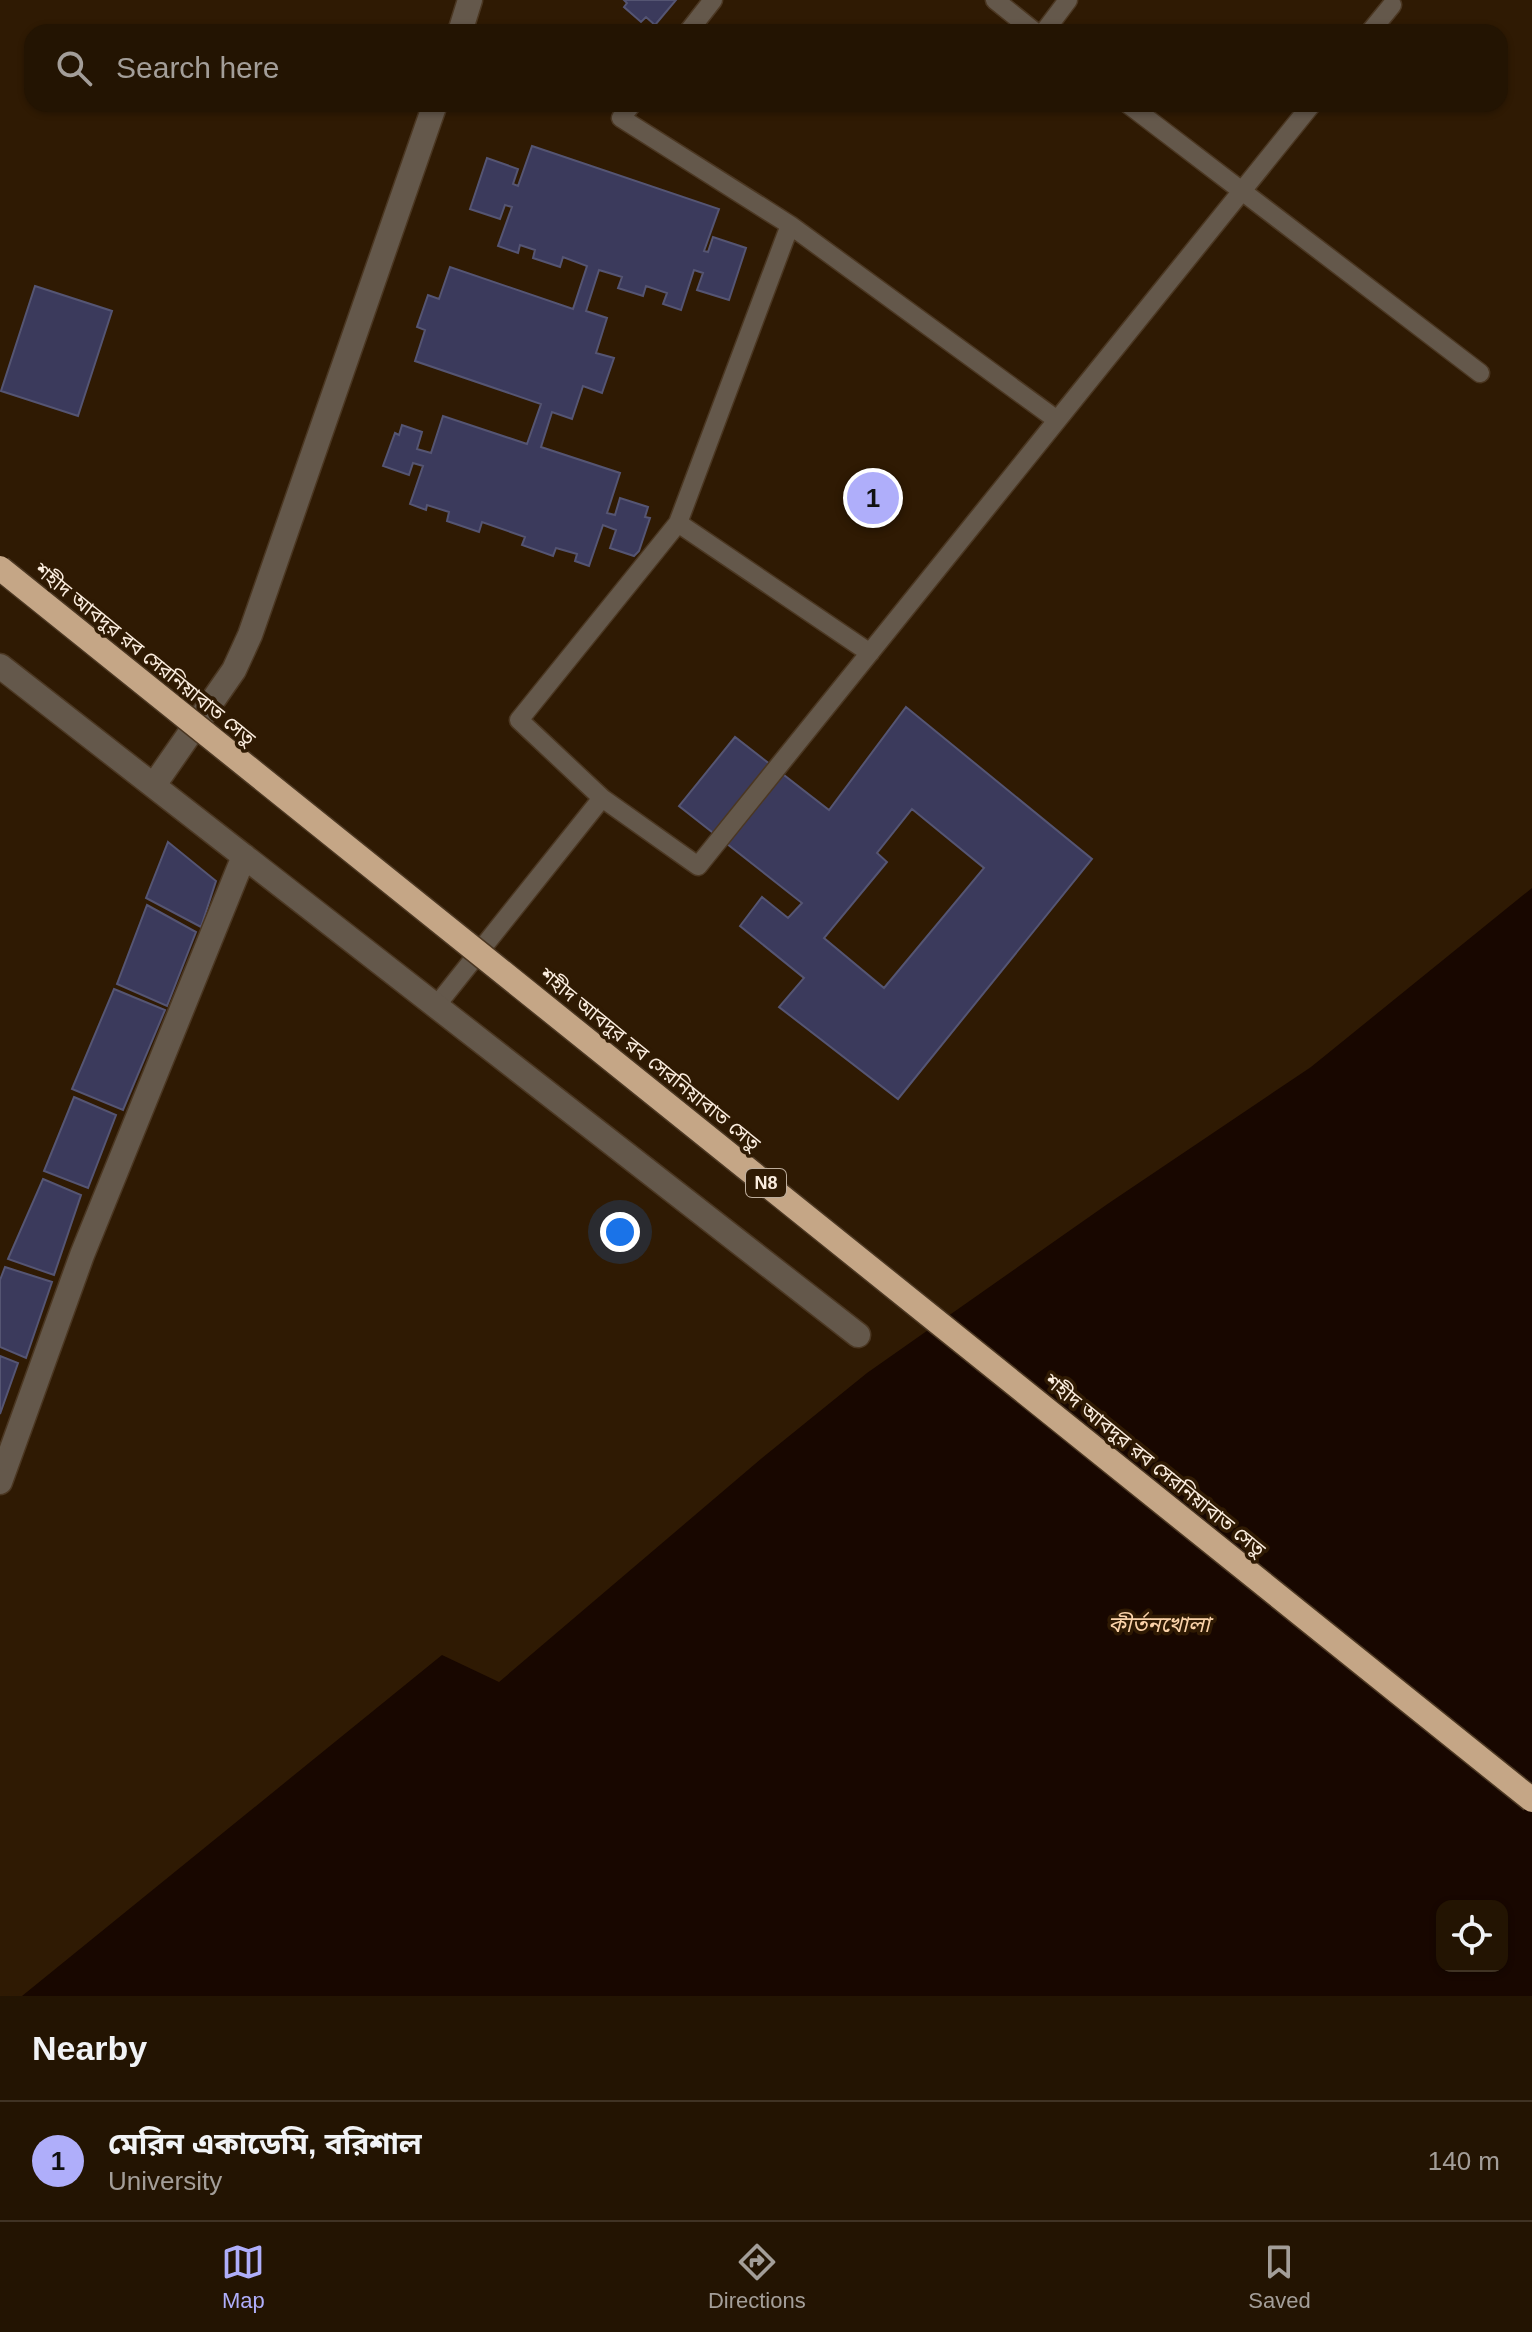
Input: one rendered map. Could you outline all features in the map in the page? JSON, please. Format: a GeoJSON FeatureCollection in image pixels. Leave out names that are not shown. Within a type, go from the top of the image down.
{"type":"FeatureCollection","features":[{"type":"Feature","properties":{"kind":"highway","name":"শহীদ আবদুর রব সেরনিয়াবাত সেতু"},"geometry":{"type":"LineString","coordinates":[[0,568],[1532,1800]]}},
{"type":"Feature","properties":{"kind":"street"},"geometry":{"type":"LineString","coordinates":[[462,24],[470,0]]}},
{"type":"Feature","properties":{"kind":"street"},"geometry":{"type":"LineString","coordinates":[[154,785],[234,670],[250,635],[432,112]]}},
{"type":"Feature","properties":{"kind":"street"},"geometry":{"type":"LineString","coordinates":[[0,666],[858,1335]]}},
{"type":"Feature","properties":{"kind":"street"},"geometry":{"type":"LineString","coordinates":[[0,1482],[82,1255],[244,856]]}},
{"type":"Feature","properties":{"kind":"lane"},"geometry":{"type":"LineString","coordinates":[[694,24],[713,0]]}},
{"type":"Feature","properties":{"kind":"lane"},"geometry":{"type":"LineString","coordinates":[[995,0],[1025,24]]}},
{"type":"Feature","properties":{"kind":"lane"},"geometry":{"type":"LineString","coordinates":[[1050,24],[1068,0]]}},
{"type":"Feature","properties":{"kind":"lane"},"geometry":{"type":"LineString","coordinates":[[1377,24],[1392,5]]}},
{"type":"Feature","properties":{"kind":"lane"},"geometry":{"type":"LineString","coordinates":[[626,112],[621,118],[790,225],[1057,420]]}},
{"type":"Feature","properties":{"kind":"lane"},"geometry":{"type":"LineString","coordinates":[[1138,112],[1480,373]]}},
{"type":"Feature","properties":{"kind":"lane"},"geometry":{"type":"LineString","coordinates":[[790,225],[678,523],[519,720],[602,798],[698,866],[1306,112]]}},
{"type":"Feature","properties":{"kind":"lane"},"geometry":{"type":"LineString","coordinates":[[678,523],[870,653]]}},
{"type":"Feature","properties":{"kind":"lane"},"geometry":{"type":"LineString","coordinates":[[436,1006],[602,798]]}},
{"type":"Feature","properties":{"kind":"water","name":"কীর্তনখোলা"},"geometry":{"type":"Polygon","coordinates":[[[1532,888],[1532,1996],[22,1996],[442,1655],[499,1682],[762,1458],[867,1373],[1109,1203],[1311,1067],[1532,888]]]}},
{"type":"Feature","properties":{"kind":"building"},"geometry":{"type":"Polygon","coordinates":[[[624,0],[676,0],[656,24],[646,17],[641,22],[624,7],[627,3],[624,0]]]}},
{"type":"Feature","properties":{"kind":"building"},"geometry":{"type":"Polygon","coordinates":[[[532,146],[719,209],[704,251],[708,252],[713,237],[746,248],[729,300],[697,290],[703,273],[694,270],[681,310],[663,304],[667,293],[646,286],[643,296],[618,288],[622,277],[599,270],[586,311],[607,318],[596,353],[614,358],[602,393],[583,386],[572,419],[552,412],[541,447],[620,473],[607,513],[615,515],[620,498],[648,507],[645,517],[650,518],[639,551],[634,556],[610,548],[616,530],[603,525],[589,566],[575,561],[577,554],[556,548],[553,556],[522,545],[525,537],[482,522],[479,532],[447,521],[449,512],[427,505],[426,510],[410,504],[423,466],[413,463],[409,475],[383,466],[395,433],[399,435],[402,425],[422,432],[417,449],[431,453],[443,416],[527,444],[541,404],[415,361],[425,330],[417,327],[428,295],[439,299],[450,267],[573,309],[587,266],[563,257],[560,267],[533,258],[535,250],[520,245],[518,253],[498,246],[512,207],[505,205],[500,219],[470,209],[487,158],[518,169],[513,184],[518,186],[532,146]]]}},
{"type":"Feature","properties":{"kind":"building"},"geometry":{"type":"Polygon","coordinates":[[[35,286],[112,311],[78,416],[1,391],[35,286]]]}},
{"type":"Feature","properties":{"kind":"building"},"geometry":{"type":"Polygon","coordinates":[[[906,707],[1092,859],[898,1099],[779,1007],[804,978],[740,926],[762,897],[788,918],[802,903],[679,806],[735,737],[829,810],[906,707]],[[912,809],[877,853],[887,862],[824,938],[884,988],[984,868],[912,809]]]}},
{"type":"Feature","properties":{"kind":"building"},"geometry":{"type":"Polygon","coordinates":[[[168,842],[216,881],[201,927],[146,898],[168,842]]]}},
{"type":"Feature","properties":{"kind":"building"},"geometry":{"type":"Polygon","coordinates":[[[147,905],[196,932],[167,1006],[117,984],[147,905]]]}},
{"type":"Feature","properties":{"kind":"building"},"geometry":{"type":"Polygon","coordinates":[[[114,989],[165,1010],[123,1110],[72,1089],[114,989]]]}},
{"type":"Feature","properties":{"kind":"building"},"geometry":{"type":"Polygon","coordinates":[[[74,1097],[116,1115],[88,1188],[44,1171],[74,1097]]]}},
{"type":"Feature","properties":{"kind":"building"},"geometry":{"type":"Polygon","coordinates":[[[43,1179],[81,1195],[54,1275],[8,1259],[43,1179]]]}},
{"type":"Feature","properties":{"kind":"building"},"geometry":{"type":"Polygon","coordinates":[[[5,1267],[52,1282],[26,1358],[0,1347],[0,1280],[5,1267]]]}},
{"type":"Feature","properties":{"kind":"building"},"geometry":{"type":"Polygon","coordinates":[[[0,1356],[18,1363],[0,1414],[0,1356]]]}},
{"type":"Feature","properties":{"kind":"place","name":"মেরিন একাডেমি, বরিশাল"},"geometry":{"type":"Point","coordinates":[873,498]}}]}
